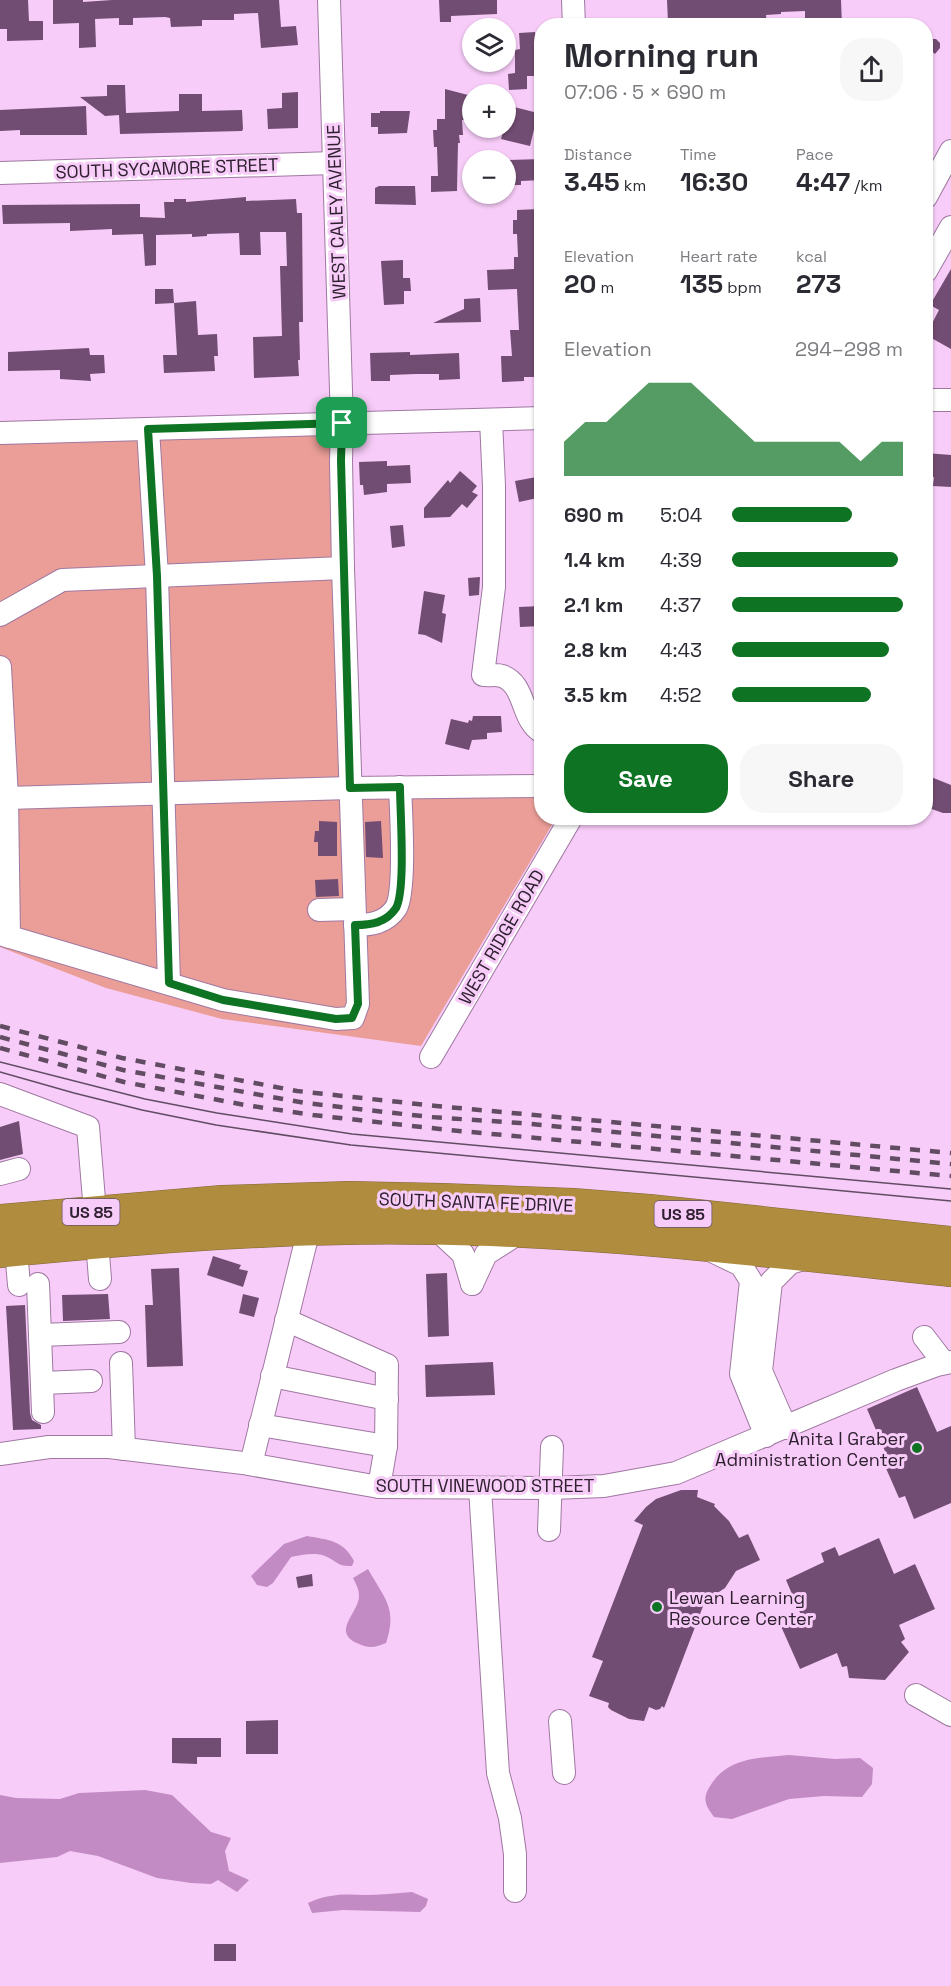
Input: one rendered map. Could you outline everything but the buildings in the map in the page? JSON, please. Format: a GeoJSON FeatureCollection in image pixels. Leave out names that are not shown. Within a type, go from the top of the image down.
{"type":"FeatureCollection","features":[{"type":"Feature","properties":{"kind":"highway","name":"SOUTH SANTA FE DRIVE"},"geometry":{"type":"LineString","coordinates":[[8,1250],[96,1227],[232,1202],[348,1198],[573,1205],[649,1210],[951,1243]]}},
{"type":"Feature","properties":{"kind":"highway","name":"SOUTH SANTA FE DRIVE"},"geometry":{"type":"LineString","coordinates":[[0,1221],[213,1233],[309,1229],[435,1228],[572,1233],[694,1243],[951,1270]]}},
{"type":"Feature","properties":{"kind":"street","name":"WEST CALEY AVENUE"},"geometry":{"type":"LineString","coordinates":[[169,983],[223,1000],[336,1019],[352,1018],[358,1004],[343,568],[342,423],[329,0]]}},
{"type":"Feature","properties":{"kind":"street"},"geometry":{"type":"LineString","coordinates":[[573,0],[574,18]]}},
{"type":"Feature","properties":{"kind":"street"},"geometry":{"type":"LineString","coordinates":[[937,191],[951,151]]}},
{"type":"Feature","properties":{"kind":"street","name":"SOUTH SYCAMORE STREET"},"geometry":{"type":"LineString","coordinates":[[0,173],[334,163]]}},
{"type":"Feature","properties":{"kind":"street"},"geometry":{"type":"LineString","coordinates":[[933,259],[951,227]]}},
{"type":"Feature","properties":{"kind":"street"},"geometry":{"type":"LineString","coordinates":[[933,400],[951,400]]}},
{"type":"Feature","properties":{"kind":"street"},"geometry":{"type":"LineString","coordinates":[[0,433],[534,418]]}},
{"type":"Feature","properties":{"kind":"street"},"geometry":{"type":"LineString","coordinates":[[491,420],[494,587],[483,675],[499,675],[512,682],[534,726]]}},
{"type":"Feature","properties":{"kind":"street"},"geometry":{"type":"LineString","coordinates":[[0,667],[7,798],[5,936],[169,983],[157,576],[148,429]]}},
{"type":"Feature","properties":{"kind":"street"},"geometry":{"type":"LineString","coordinates":[[0,615],[62,580],[343,568]]}},
{"type":"Feature","properties":{"kind":"street"},"geometry":{"type":"LineString","coordinates":[[7,798],[350,788],[534,786]]}},
{"type":"Feature","properties":{"kind":"street"},"geometry":{"type":"LineString","coordinates":[[319,910],[355,917],[374,925],[396,908],[401,888],[400,787]]}},
{"type":"Feature","properties":{"kind":"street","name":"WEST RIDGE ROAD"},"geometry":{"type":"LineString","coordinates":[[431,1057],[567,825]]}},
{"type":"Feature","properties":{"kind":"street"},"geometry":{"type":"LineString","coordinates":[[0,1094],[88,1127],[100,1279]]}},
{"type":"Feature","properties":{"kind":"street"},"geometry":{"type":"LineString","coordinates":[[435,1228],[462,1254],[472,1284],[486,1254],[522,1231]]}},
{"type":"Feature","properties":{"kind":"street"},"geometry":{"type":"LineString","coordinates":[[251,1464],[309,1229]]}},
{"type":"Feature","properties":{"kind":"street"},"geometry":{"type":"LineString","coordinates":[[694,1243],[741,1265],[751,1281],[741,1374],[776,1432]]}},
{"type":"Feature","properties":{"kind":"street"},"geometry":{"type":"LineString","coordinates":[[8,1250],[28,1285],[40,1335],[43,1412]]}},
{"type":"Feature","properties":{"kind":"street"},"geometry":{"type":"LineString","coordinates":[[776,1432],[761,1371],[771,1282],[790,1263],[815,1256]]}},
{"type":"Feature","properties":{"kind":"street"},"geometry":{"type":"LineString","coordinates":[[286,1320],[387,1365],[386,1446],[379,1487]]}},
{"type":"Feature","properties":{"kind":"street"},"geometry":{"type":"LineString","coordinates":[[40,1335],[119,1332]]}},
{"type":"Feature","properties":{"kind":"street"},"geometry":{"type":"LineString","coordinates":[[924,1337],[947,1362]]}},
{"type":"Feature","properties":{"kind":"street","name":"SOUTH VINEWOOD STREET"},"geometry":{"type":"LineString","coordinates":[[0,1454],[50,1447],[124,1449],[251,1464],[379,1487],[604,1486],[676,1473],[897,1380],[947,1362]]}},
{"type":"Feature","properties":{"kind":"street"},"geometry":{"type":"LineString","coordinates":[[121,1363],[124,1449]]}},
{"type":"Feature","properties":{"kind":"street"},"geometry":{"type":"LineString","coordinates":[[272,1377],[387,1400]]}},
{"type":"Feature","properties":{"kind":"street"},"geometry":{"type":"LineString","coordinates":[[42,1383],[91,1381]]}},
{"type":"Feature","properties":{"kind":"street"},"geometry":{"type":"LineString","coordinates":[[260,1425],[386,1446]]}},
{"type":"Feature","properties":{"kind":"street"},"geometry":{"type":"LineString","coordinates":[[549,1530],[552,1447]]}},
{"type":"Feature","properties":{"kind":"street"},"geometry":{"type":"LineString","coordinates":[[480,1488],[498,1773],[510,1818],[515,1854],[515,1892]]}},
{"type":"Feature","properties":{"kind":"street"},"geometry":{"type":"LineString","coordinates":[[916,1695],[951,1715]]}},
{"type":"Feature","properties":{"kind":"street"},"geometry":{"type":"LineString","coordinates":[[560,1721],[564,1773]]}},
{"type":"Feature","properties":{"kind":"shaded area"},"geometry":{"type":"Polygon","coordinates":[[[345,432],[359,783],[534,782],[534,825],[552,825],[421,1046],[222,1019],[106,988],[0,947],[0,443],[345,432]]]}},
{"type":"Feature","properties":{"kind":"shaded area"},"geometry":{"type":"Polygon","coordinates":[[[307,1536],[329,1540],[340,1545],[354,1561],[352,1566],[340,1565],[317,1554],[291,1557],[273,1583],[267,1587],[257,1585],[251,1576],[284,1544],[307,1536]]]}},
{"type":"Feature","properties":{"kind":"shaded area"},"geometry":{"type":"Polygon","coordinates":[[[368,1569],[384,1596],[390,1612],[386,1643],[373,1647],[363,1646],[351,1639],[346,1628],[359,1596],[353,1578],[368,1569]]]}},
{"type":"Feature","properties":{"kind":"shaded area"},"geometry":{"type":"Polygon","coordinates":[[[789,1755],[835,1759],[860,1758],[873,1768],[872,1784],[862,1797],[824,1796],[789,1799],[732,1819],[714,1817],[706,1804],[706,1797],[719,1774],[746,1760],[789,1755]]]}},
{"type":"Feature","properties":{"kind":"shaded area"},"geometry":{"type":"Polygon","coordinates":[[[145,1790],[172,1795],[211,1832],[231,1838],[225,1851],[229,1871],[249,1880],[237,1892],[218,1880],[211,1884],[157,1878],[98,1856],[70,1851],[57,1857],[0,1863],[0,1795],[16,1798],[60,1799],[79,1793],[145,1790]]]}},
{"type":"Feature","properties":{"kind":"shaded area"},"geometry":{"type":"Polygon","coordinates":[[[412,1892],[428,1899],[426,1906],[420,1912],[343,1910],[312,1913],[308,1903],[336,1895],[412,1892]]]}},
{"type":"Feature","properties":{"kind":"tram line"},"geometry":{"type":"LineString","coordinates":[[0,1062],[145,1099],[217,1113],[352,1134],[951,1189]]}},
{"type":"Feature","properties":{"kind":"tram line"},"geometry":{"type":"LineString","coordinates":[[0,1072],[142,1110],[216,1125],[351,1145],[951,1201]]}},
{"type":"Feature","properties":{"kind":"railway"},"geometry":{"type":"LineString","coordinates":[[0,1026],[122,1058],[297,1091],[436,1106],[951,1153]]}},
{"type":"Feature","properties":{"kind":"railway"},"geometry":{"type":"LineString","coordinates":[[0,1037],[123,1070],[305,1103],[430,1117],[520,1123],[951,1164]]}},
{"type":"Feature","properties":{"kind":"railway"},"geometry":{"type":"LineString","coordinates":[[0,1048],[124,1082],[245,1105],[313,1115],[449,1130],[951,1176]]}},
{"type":"Feature","properties":{"kind":"place","name":"Anita I Graber Administration Center"},"geometry":{"type":"Point","coordinates":[917,1448]}},
{"type":"Feature","properties":{"kind":"place","name":"Lewan Learning Resource Center"},"geometry":{"type":"Point","coordinates":[657,1607]}},
{"type":"Feature","properties":{"kind":"route"},"geometry":{"type":"LineString","coordinates":[[342,423],[343,568],[350,788],[400,787],[401,888],[396,908],[387,917],[374,925],[355,925],[358,1004],[352,1018],[336,1019],[223,1000],[169,983],[157,576],[148,429],[342,423]]}}]}
